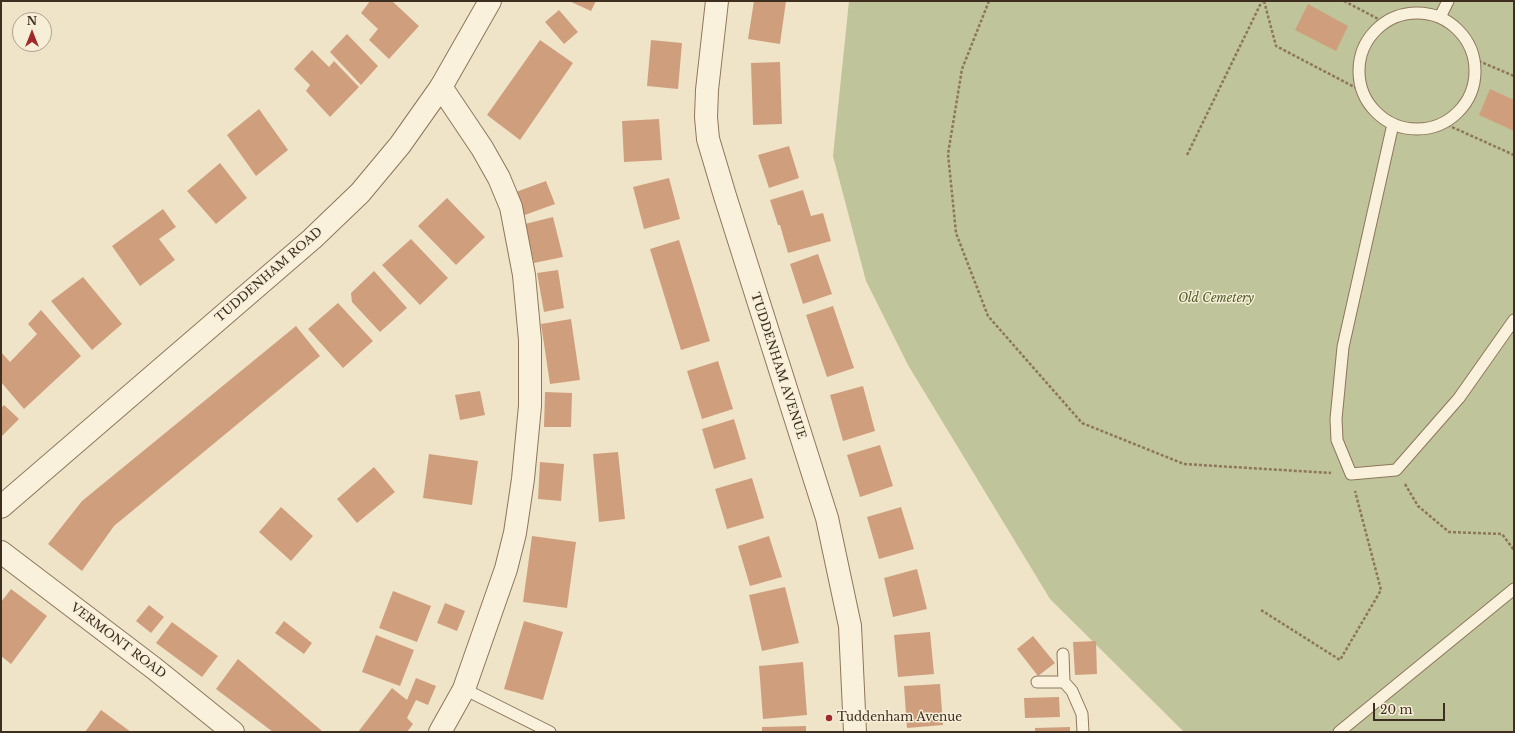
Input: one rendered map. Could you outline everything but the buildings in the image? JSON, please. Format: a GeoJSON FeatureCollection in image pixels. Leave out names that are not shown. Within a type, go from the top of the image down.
{"type":"FeatureCollection","features":[{"type":"Feature","properties":{"kind":"street","name":"TUDDENHAM ROAD"},"geometry":{"type":"LineString","coordinates":[[1,507],[339,214],[377,175],[441,87],[490,1]]}},
{"type":"Feature","properties":{"kind":"street","name":"TUDDENHAM AVENUE"},"geometry":{"type":"LineString","coordinates":[[717,1],[707,90],[706,118],[708,139],[827,518],[850,626],[855,732]]}},
{"type":"Feature","properties":{"kind":"street"},"geometry":{"type":"LineString","coordinates":[[440,732],[464,689],[506,569],[515,533],[523,479],[530,406],[530,340],[524,275],[511,207],[499,178],[482,148],[441,87]]}},
{"type":"Feature","properties":{"kind":"street","name":"VERMONT ROAD"},"geometry":{"type":"LineString","coordinates":[[1,552],[155,669],[233,732]]}},
{"type":"Feature","properties":{"kind":"lane"},"geometry":{"type":"LineString","coordinates":[[1440,17],[1448,1]]}},
{"type":"Feature","properties":{"kind":"lane"},"geometry":{"type":"LineString","coordinates":[[1424,13],[1440,17],[1457,28],[1469,45],[1474,59],[1474,80],[1470,95],[1458,112],[1443,123],[1424,129],[1403,128],[1393,124],[1376,113],[1362,91],[1358,71],[1362,51],[1372,33],[1384,22],[1403,14],[1424,13]]}},
{"type":"Feature","properties":{"kind":"lane"},"geometry":{"type":"LineString","coordinates":[[1393,124],[1343,347],[1336,419],[1336,440],[1351,474],[1396,470],[1459,398],[1514,320]]}},
{"type":"Feature","properties":{"kind":"lane"},"geometry":{"type":"LineString","coordinates":[[1339,732],[1514,589]]}},
{"type":"Feature","properties":{"kind":"lane"},"geometry":{"type":"LineString","coordinates":[[1063,654],[1064,682],[1072,691],[1082,714],[1083,732]]}},
{"type":"Feature","properties":{"kind":"lane"},"geometry":{"type":"LineString","coordinates":[[1037,682],[1064,682]]}},
{"type":"Feature","properties":{"kind":"lane"},"geometry":{"type":"LineString","coordinates":[[464,689],[550,732]]}},
{"type":"Feature","properties":{"kind":"path"},"geometry":{"type":"LineString","coordinates":[[989,1],[962,69],[948,154],[956,233],[988,316],[1082,423],[1184,464],[1351,474],[1381,590],[1340,660],[1261,610]]}},
{"type":"Feature","properties":{"kind":"path"},"geometry":{"type":"LineString","coordinates":[[1263,1],[1276,46],[1362,91]]}},
{"type":"Feature","properties":{"kind":"path"},"geometry":{"type":"LineString","coordinates":[[1187,155],[1263,1]]}},
{"type":"Feature","properties":{"kind":"path"},"geometry":{"type":"LineString","coordinates":[[1344,1],[1384,22]]}},
{"type":"Feature","properties":{"kind":"path"},"geometry":{"type":"LineString","coordinates":[[1474,59],[1514,76]]}},
{"type":"Feature","properties":{"kind":"path"},"geometry":{"type":"LineString","coordinates":[[1443,123],[1514,155]]}},
{"type":"Feature","properties":{"kind":"path"},"geometry":{"type":"LineString","coordinates":[[1396,470],[1418,506],[1449,532],[1502,534],[1514,550]]}},
{"type":"Feature","properties":{"kind":"green space","name":"Old Cemetery"},"geometry":{"type":"Polygon","coordinates":[[[849,1],[1514,1],[1514,732],[1184,732],[1050,599],[908,365],[866,281],[833,156],[849,1]]]}},
{"type":"Feature","properties":{"kind":"place","name":"Tuddenham Avenue"},"geometry":{"type":"Point","coordinates":[829,718]}}]}
